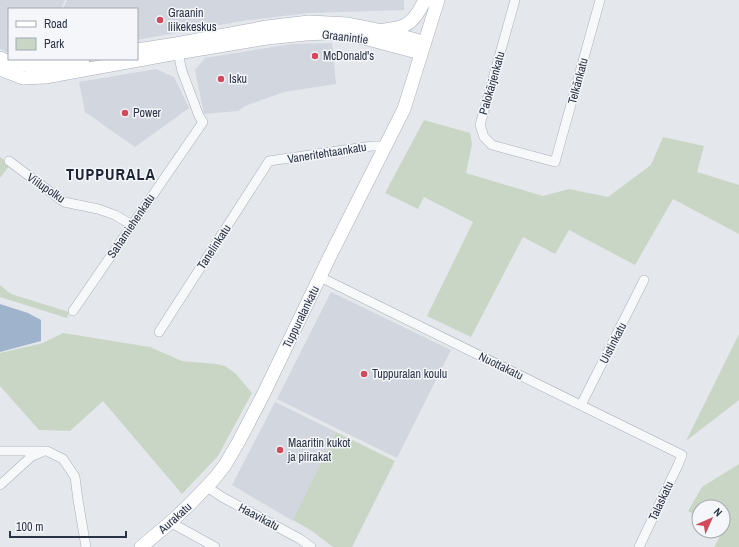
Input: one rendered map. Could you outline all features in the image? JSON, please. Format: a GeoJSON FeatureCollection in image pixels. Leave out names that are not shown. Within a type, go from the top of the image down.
{"type":"FeatureCollection","features":[{"type":"Feature","properties":{"kind":"street"},"geometry":{"type":"LineString","coordinates":[[383,31],[401,27],[412,21],[425,0]]}},
{"type":"Feature","properties":{"kind":"street","name":"Tuppuralankatu"},"geometry":{"type":"LineString","coordinates":[[207,487],[225,465],[239,441],[386,144],[399,108],[417,47],[428,0]]}},
{"type":"Feature","properties":{"kind":"street","name":"Tuppuralankatu"},"geometry":{"type":"LineString","coordinates":[[417,47],[438,0]]}},
{"type":"Feature","properties":{"kind":"street","name":"Palokärjenkatu"},"geometry":{"type":"LineString","coordinates":[[515,0],[480,125],[484,137],[492,145],[555,162]]}},
{"type":"Feature","properties":{"kind":"street","name":"Telkänkatu"},"geometry":{"type":"LineString","coordinates":[[555,162],[600,0]]}},
{"type":"Feature","properties":{"kind":"street","name":"Graanintie"},"geometry":{"type":"LineString","coordinates":[[138,57],[266,27],[309,22],[348,24],[383,31],[417,47]]}},
{"type":"Feature","properties":{"kind":"street","name":"Graanintie"},"geometry":{"type":"LineString","coordinates":[[138,50],[177,48],[326,33],[347,35],[417,47]]}},
{"type":"Feature","properties":{"kind":"street","name":"Sahamiehenkatu"},"geometry":{"type":"LineString","coordinates":[[73,311],[203,122],[199,116],[182,71],[177,48]]}},
{"type":"Feature","properties":{"kind":"street"},"geometry":{"type":"LineString","coordinates":[[0,58],[9,62],[33,66],[76,60]]}},
{"type":"Feature","properties":{"kind":"street","name":"Graanintie"},"geometry":{"type":"LineString","coordinates":[[0,69],[23,78],[45,77],[122,60]]}},
{"type":"Feature","properties":{"kind":"street","name":"Vaneritehtaankatu"},"geometry":{"type":"LineString","coordinates":[[269,161],[386,144]]}},
{"type":"Feature","properties":{"kind":"street","name":"Viilupolku"},"geometry":{"type":"LineString","coordinates":[[9,161],[64,202],[98,209],[115,215],[132,225]]}},
{"type":"Feature","properties":{"kind":"street","name":"Tanelinkatu"},"geometry":{"type":"LineString","coordinates":[[159,332],[269,161]]}},
{"type":"Feature","properties":{"kind":"street","name":"Nuottakatu"},"geometry":{"type":"LineString","coordinates":[[320,277],[682,455]]}},
{"type":"Feature","properties":{"kind":"street","name":"Uistinkatu"},"geometry":{"type":"LineString","coordinates":[[581,405],[644,280]]}},
{"type":"Feature","properties":{"kind":"street"},"geometry":{"type":"LineString","coordinates":[[0,451],[47,451],[63,459],[75,477],[86,547]]}},
{"type":"Feature","properties":{"kind":"street"},"geometry":{"type":"LineString","coordinates":[[0,484],[32,456],[47,451]]}},
{"type":"Feature","properties":{"kind":"street","name":"Talaskatu"},"geometry":{"type":"LineString","coordinates":[[639,547],[682,455]]}},
{"type":"Feature","properties":{"kind":"street","name":"Aurakatu"},"geometry":{"type":"LineString","coordinates":[[141,547],[172,521],[207,487]]}},
{"type":"Feature","properties":{"kind":"street","name":"Haavikatu"},"geometry":{"type":"LineString","coordinates":[[207,487],[222,497],[300,539],[311,547]]}},
{"type":"Feature","properties":{"kind":"street"},"geometry":{"type":"LineString","coordinates":[[172,521],[177,526],[215,547]]}},
{"type":"Feature","properties":{"kind":"shaded area"},"geometry":{"type":"Polygon","coordinates":[[[0,0],[65,0],[61,8],[8,8],[8,53],[0,49],[0,0]]]}},
{"type":"Feature","properties":{"kind":"shaded area"},"geometry":{"type":"Polygon","coordinates":[[[67,0],[404,0],[404,10],[309,13],[242,21],[138,40],[138,8],[63,8],[67,0]]]}},
{"type":"Feature","properties":{"kind":"shaded area"},"geometry":{"type":"Polygon","coordinates":[[[332,43],[336,84],[284,92],[245,106],[238,111],[204,114],[195,70],[205,58],[292,44],[332,43]]]}},
{"type":"Feature","properties":{"kind":"shaded area"},"geometry":{"type":"Polygon","coordinates":[[[156,69],[174,77],[189,108],[135,147],[85,112],[79,82],[156,69]]]}},
{"type":"Feature","properties":{"kind":"shaded area","name":"Tuppuralan koulu"},"geometry":{"type":"Polygon","coordinates":[[[331,292],[451,350],[397,458],[277,399],[331,292]]]}},
{"type":"Feature","properties":{"kind":"shaded area"},"geometry":{"type":"Polygon","coordinates":[[[275,402],[336,432],[293,521],[232,485],[275,402]]]}},
{"type":"Feature","properties":{"kind":"green space"},"geometry":{"type":"Polygon","coordinates":[[[424,120],[470,133],[472,144],[466,173],[543,196],[569,189],[608,197],[651,165],[663,137],[704,146],[697,172],[739,185],[739,234],[673,199],[635,265],[569,230],[555,254],[523,237],[471,337],[427,316],[473,222],[424,197],[418,209],[385,193],[424,120]]]}},
{"type":"Feature","properties":{"kind":"green space"},"geometry":{"type":"Polygon","coordinates":[[[0,157],[10,165],[0,178],[0,157]]]}},
{"type":"Feature","properties":{"kind":"green space"},"geometry":{"type":"Polygon","coordinates":[[[0,285],[11,294],[69,312],[67,318],[0,297],[0,285]]]}},
{"type":"Feature","properties":{"kind":"green space"},"geometry":{"type":"Polygon","coordinates":[[[63,333],[150,347],[182,361],[225,366],[236,374],[252,393],[218,456],[182,494],[103,401],[70,431],[39,430],[0,386],[0,353],[43,343],[63,333]]]}},
{"type":"Feature","properties":{"kind":"green space"},"geometry":{"type":"Polygon","coordinates":[[[739,334],[739,400],[686,441],[739,334]]]}},
{"type":"Feature","properties":{"kind":"green space"},"geometry":{"type":"Polygon","coordinates":[[[336,432],[395,461],[352,547],[333,547],[312,531],[293,520],[336,432]]]}},
{"type":"Feature","properties":{"kind":"green space"},"geometry":{"type":"Polygon","coordinates":[[[739,464],[739,547],[714,547],[718,539],[731,539],[731,499],[695,499],[702,487],[739,464]]]}},
{"type":"Feature","properties":{"kind":"green space"},"geometry":{"type":"Polygon","coordinates":[[[691,506],[691,513],[688,511],[691,506]]]}},
{"type":"Feature","properties":{"kind":"water"},"geometry":{"type":"Polygon","coordinates":[[[0,304],[28,313],[41,320],[41,341],[0,352],[0,304]]]}},
{"type":"Feature","properties":{"kind":"place","name":"Graanin liikekeskus"},"geometry":{"type":"Point","coordinates":[160,20]}},
{"type":"Feature","properties":{"kind":"place","name":"McDonald's"},"geometry":{"type":"Point","coordinates":[315,56]}},
{"type":"Feature","properties":{"kind":"place","name":"Isku"},"geometry":{"type":"Point","coordinates":[221,79]}},
{"type":"Feature","properties":{"kind":"place","name":"Power"},"geometry":{"type":"Point","coordinates":[125,113]}},
{"type":"Feature","properties":{"kind":"place","name":"Tuppuralan koulu"},"geometry":{"type":"Point","coordinates":[364,374]}},
{"type":"Feature","properties":{"kind":"place","name":"Maaritin kukot ja piirakat"},"geometry":{"type":"Point","coordinates":[280,450]}},
{"type":"Feature","properties":{"kind":"district","name":"TUPPURALA"},"geometry":{"type":"Point","coordinates":[111,174]}}]}
